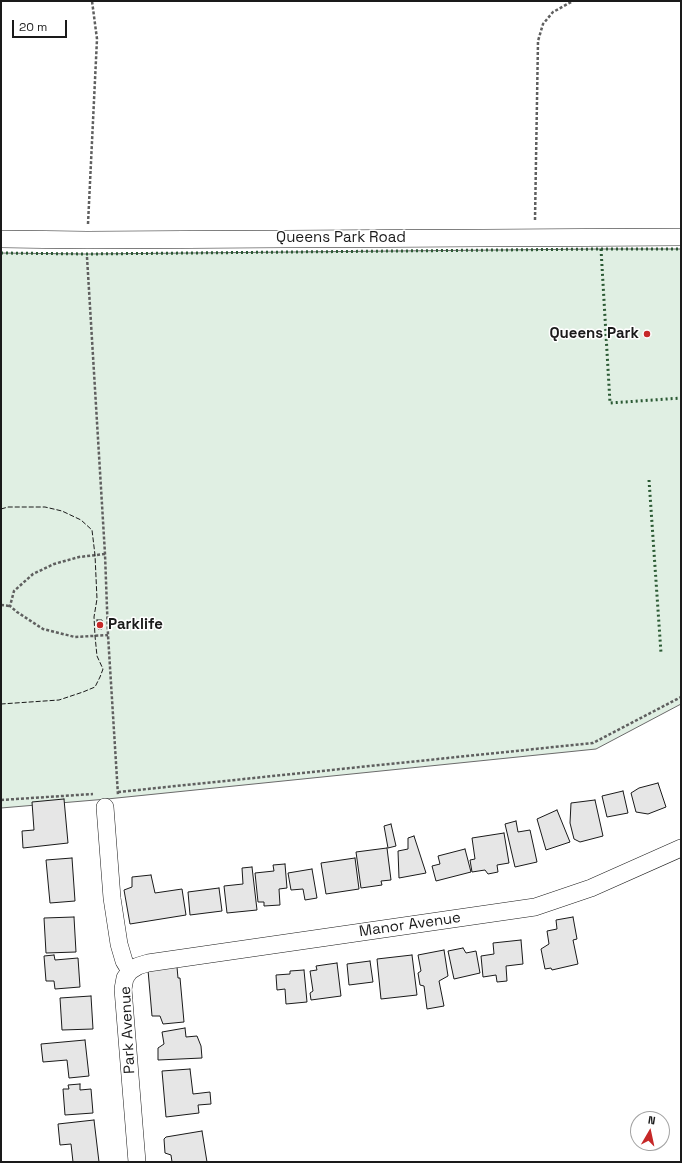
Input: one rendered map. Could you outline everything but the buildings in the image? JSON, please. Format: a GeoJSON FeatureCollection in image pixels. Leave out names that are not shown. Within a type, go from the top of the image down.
{"type":"FeatureCollection","features":[{"type":"Feature","properties":{"kind":"street","name":"Queens Park Road"},"geometry":{"type":"LineString","coordinates":[[1,239],[87,240],[681,237]]}},
{"type":"Feature","properties":{"kind":"street","name":"Park Avenue"},"geometry":{"type":"LineString","coordinates":[[100,800],[119,944],[124,961],[130,971],[125,978],[123,989],[137,1162]]}},
{"type":"Feature","properties":{"kind":"street","name":"Manor Avenue"},"geometry":{"type":"LineString","coordinates":[[130,971],[148,962],[535,908],[591,888],[681,848]]}},
{"type":"Feature","properties":{"kind":"path"},"geometry":{"type":"LineString","coordinates":[[1,800],[100,800],[119,805],[87,254],[97,40],[92,1]]}},
{"type":"Feature","properties":{"kind":"path"},"geometry":{"type":"LineString","coordinates":[[535,238],[538,41],[543,24],[553,12],[573,1]]}},
{"type":"Feature","properties":{"kind":"path"},"geometry":{"type":"LineString","coordinates":[[10,606],[14,591],[33,574],[54,564],[79,557],[105,554]]}},
{"type":"Feature","properties":{"kind":"path"},"geometry":{"type":"LineString","coordinates":[[1,605],[10,606],[43,629],[75,637],[108,635]]}},
{"type":"Feature","properties":{"kind":"path"},"geometry":{"type":"LineString","coordinates":[[118,792],[593,743],[681,697]]}},
{"type":"Feature","properties":{"kind":"green space","name":"Queens Park"},"geometry":{"type":"Polygon","coordinates":[[[681,249],[681,704],[596,749],[107,799],[1,808],[1,253],[87,254],[681,249]]]}},
{"type":"Feature","properties":{"kind":"hedge"},"geometry":{"type":"LineString","coordinates":[[601,249],[610,403],[681,398]]}},
{"type":"Feature","properties":{"kind":"hedge"},"geometry":{"type":"LineString","coordinates":[[1,253],[87,254],[681,249]]}},
{"type":"Feature","properties":{"kind":"hedge"},"geometry":{"type":"LineString","coordinates":[[649,480],[661,653]]}},
{"type":"Feature","properties":{"kind":"fence"},"geometry":{"type":"LineString","coordinates":[[1,509],[8,507],[45,507],[62,511],[81,520],[92,530],[97,599],[94,617],[95,636],[97,656],[103,669],[95,687],[83,692],[59,700],[1,704]]}},
{"type":"Feature","properties":{"kind":"place","name":"Queens Park"},"geometry":{"type":"Point","coordinates":[647,334]}},
{"type":"Feature","properties":{"kind":"place","name":"Parklife"},"geometry":{"type":"Point","coordinates":[100,625]}}]}
